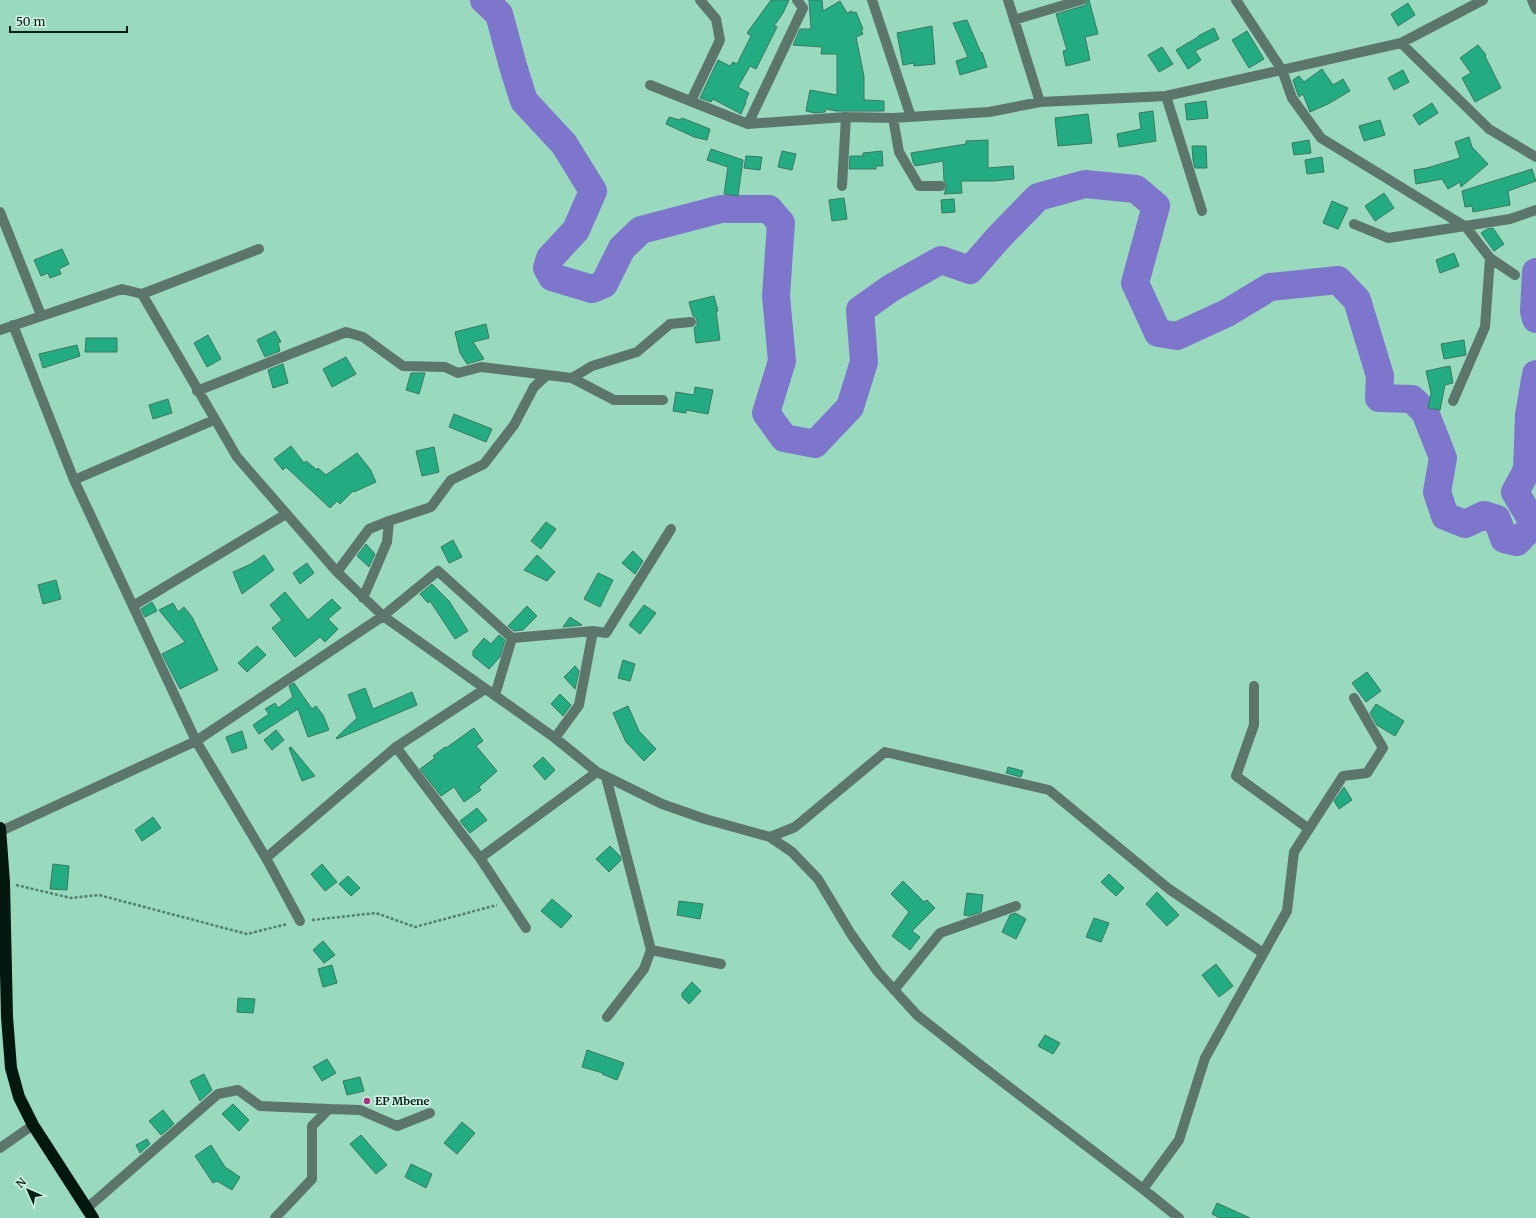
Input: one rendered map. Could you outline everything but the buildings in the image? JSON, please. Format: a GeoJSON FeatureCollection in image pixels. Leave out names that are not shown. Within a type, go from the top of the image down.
{"type":"FeatureCollection","features":[{"type":"Feature","properties":{"kind":"highway"},"geometry":{"type":"LineString","coordinates":[[0,829],[3,1018],[11,1068],[19,1097],[32,1125],[89,1214]]}},
{"type":"Feature","properties":{"kind":"street"},"geometry":{"type":"LineString","coordinates":[[691,101],[720,40],[716,19],[700,0]]}},
{"type":"Feature","properties":{"kind":"street"},"geometry":{"type":"LineString","coordinates":[[748,124],[803,8],[797,0]]}},
{"type":"Feature","properties":{"kind":"street"},"geometry":{"type":"LineString","coordinates":[[872,0],[911,118]]}},
{"type":"Feature","properties":{"kind":"street"},"geometry":{"type":"LineString","coordinates":[[1008,0],[1040,102]]}},
{"type":"Feature","properties":{"kind":"street"},"geometry":{"type":"LineString","coordinates":[[1014,20],[1081,0]]}},
{"type":"Feature","properties":{"kind":"street"},"geometry":{"type":"LineString","coordinates":[[1236,0],[1282,70],[1292,98],[1321,138],[1466,227],[1490,258],[1515,275]]}},
{"type":"Feature","properties":{"kind":"street"},"geometry":{"type":"LineString","coordinates":[[650,85],[748,124],[846,117],[911,118],[989,112],[1040,102],[1166,96],[1401,43],[1471,3],[1483,0]]}},
{"type":"Feature","properties":{"kind":"street"},"geometry":{"type":"LineString","coordinates":[[1532,0],[1536,10]]}},
{"type":"Feature","properties":{"kind":"street"},"geometry":{"type":"LineString","coordinates":[[1401,43],[1488,129],[1536,157]]}},
{"type":"Feature","properties":{"kind":"street"},"geometry":{"type":"LineString","coordinates":[[1166,96],[1202,211]]}},
{"type":"Feature","properties":{"kind":"street"},"geometry":{"type":"LineString","coordinates":[[842,186],[846,117]]}},
{"type":"Feature","properties":{"kind":"street"},"geometry":{"type":"LineString","coordinates":[[893,118],[899,152],[919,186],[941,186]]}},
{"type":"Feature","properties":{"kind":"street"},"geometry":{"type":"LineString","coordinates":[[1354,224],[1388,238],[1510,219],[1536,210]]}},
{"type":"Feature","properties":{"kind":"street"},"geometry":{"type":"LineString","coordinates":[[0,212],[41,315]]}},
{"type":"Feature","properties":{"kind":"street"},"geometry":{"type":"LineString","coordinates":[[0,330],[122,289],[142,294],[259,249]]}},
{"type":"Feature","properties":{"kind":"street"},"geometry":{"type":"LineString","coordinates":[[1453,401],[1485,327],[1490,258]]}},
{"type":"Feature","properties":{"kind":"street"},"geometry":{"type":"LineString","coordinates":[[142,294],[214,420],[237,457],[337,572],[383,616],[555,738],[597,772],[662,804],[705,819],[770,837],[792,852],[818,879],[856,941],[878,972],[917,1015],[1179,1218]]}},
{"type":"Feature","properties":{"kind":"street"},"geometry":{"type":"LineString","coordinates":[[572,378],[592,366],[637,352],[670,324],[691,322]]}},
{"type":"Feature","properties":{"kind":"street"},"geometry":{"type":"LineString","coordinates":[[13,325],[74,480],[196,741],[266,858],[300,921]]}},
{"type":"Feature","properties":{"kind":"street"},"geometry":{"type":"LineString","coordinates":[[198,391],[346,332],[362,336],[403,366],[445,367],[458,373],[481,367],[572,378],[614,400],[663,400]]}},
{"type":"Feature","properties":{"kind":"street"},"geometry":{"type":"LineString","coordinates":[[337,572],[369,529],[389,520],[432,507],[451,480],[484,464],[514,425],[534,387],[547,375]]}},
{"type":"Feature","properties":{"kind":"street"},"geometry":{"type":"LineString","coordinates":[[74,480],[214,420]]}},
{"type":"Feature","properties":{"kind":"street"},"geometry":{"type":"LineString","coordinates":[[133,606],[286,514]]}},
{"type":"Feature","properties":{"kind":"street"},"geometry":{"type":"LineString","coordinates":[[363,598],[387,542],[389,520]]}},
{"type":"Feature","properties":{"kind":"street"},"geometry":{"type":"LineString","coordinates":[[0,829],[196,741],[383,616],[438,571],[512,638],[593,631],[606,633],[671,530]]}},
{"type":"Feature","properties":{"kind":"street"},"geometry":{"type":"LineString","coordinates":[[555,738],[579,705],[593,631]]}},
{"type":"Feature","properties":{"kind":"street"},"geometry":{"type":"LineString","coordinates":[[495,696],[512,638]]}},
{"type":"Feature","properties":{"kind":"street"},"geometry":{"type":"LineString","coordinates":[[1254,686],[1254,725],[1236,776],[1308,829]]}},
{"type":"Feature","properties":{"kind":"street"},"geometry":{"type":"LineString","coordinates":[[266,858],[396,747],[485,688]]}},
{"type":"Feature","properties":{"kind":"street"},"geometry":{"type":"LineString","coordinates":[[1143,1189],[1179,1140],[1205,1058],[1287,911],[1294,852],[1343,776],[1367,773],[1383,748],[1354,698]]}},
{"type":"Feature","properties":{"kind":"street"},"geometry":{"type":"LineString","coordinates":[[396,747],[480,858],[526,928]]}},
{"type":"Feature","properties":{"kind":"street"},"geometry":{"type":"LineString","coordinates":[[770,837],[795,827],[885,752],[1042,788],[1049,790],[1168,889],[1264,953]]}},
{"type":"Feature","properties":{"kind":"street"},"geometry":{"type":"LineString","coordinates":[[480,858],[597,772]]}},
{"type":"Feature","properties":{"kind":"street"},"geometry":{"type":"LineString","coordinates":[[606,776],[651,950],[644,969],[607,1017]]}},
{"type":"Feature","properties":{"kind":"street"},"geometry":{"type":"LineString","coordinates":[[894,990],[940,934],[1016,906]]}},
{"type":"Feature","properties":{"kind":"street"},"geometry":{"type":"LineString","coordinates":[[651,950],[721,964]]}},
{"type":"Feature","properties":{"kind":"street"},"geometry":{"type":"LineString","coordinates":[[89,1214],[218,1094],[238,1090],[260,1106],[360,1110],[397,1126],[430,1113]]}},
{"type":"Feature","properties":{"kind":"street"},"geometry":{"type":"LineString","coordinates":[[275,1218],[312,1179],[312,1126],[329,1109]]}},
{"type":"Feature","properties":{"kind":"street"},"geometry":{"type":"LineString","coordinates":[[0,1148],[32,1125]]}},
{"type":"Feature","properties":{"kind":"path"},"geometry":{"type":"LineString","coordinates":[[2,883],[71,898],[99,895],[247,934],[300,921],[376,913],[415,927],[509,902]]}},
{"type":"Feature","properties":{"kind":"waterway"},"geometry":{"type":"LineString","coordinates":[[484,0],[499,14],[524,101],[564,144],[593,191],[576,230],[550,258],[547,268],[552,277],[592,289],[604,284],[622,248],[641,230],[721,209],[769,209],[781,223],[776,296],[782,361],[766,413],[784,438],[815,444],[850,407],[864,362],[860,310],[891,288],[941,260],[970,270],[1000,236],[1038,197],[1085,184],[1136,189],[1156,206],[1135,283],[1158,333],[1177,336],[1227,313],[1270,287],[1338,280],[1357,300],[1380,376],[1379,398],[1412,399],[1425,412],[1443,458],[1437,492],[1445,516],[1465,524],[1484,515],[1497,519],[1504,539],[1517,542],[1534,524],[1515,492],[1527,470],[1529,415],[1536,374]]}},
{"type":"Feature","properties":{"kind":"waterway"},"geometry":{"type":"LineString","coordinates":[[1536,272],[1534,311],[1536,319]]}},
{"type":"Feature","properties":{"kind":"place","name":"EP Mbene"},"geometry":{"type":"Point","coordinates":[367,1101]}}]}
